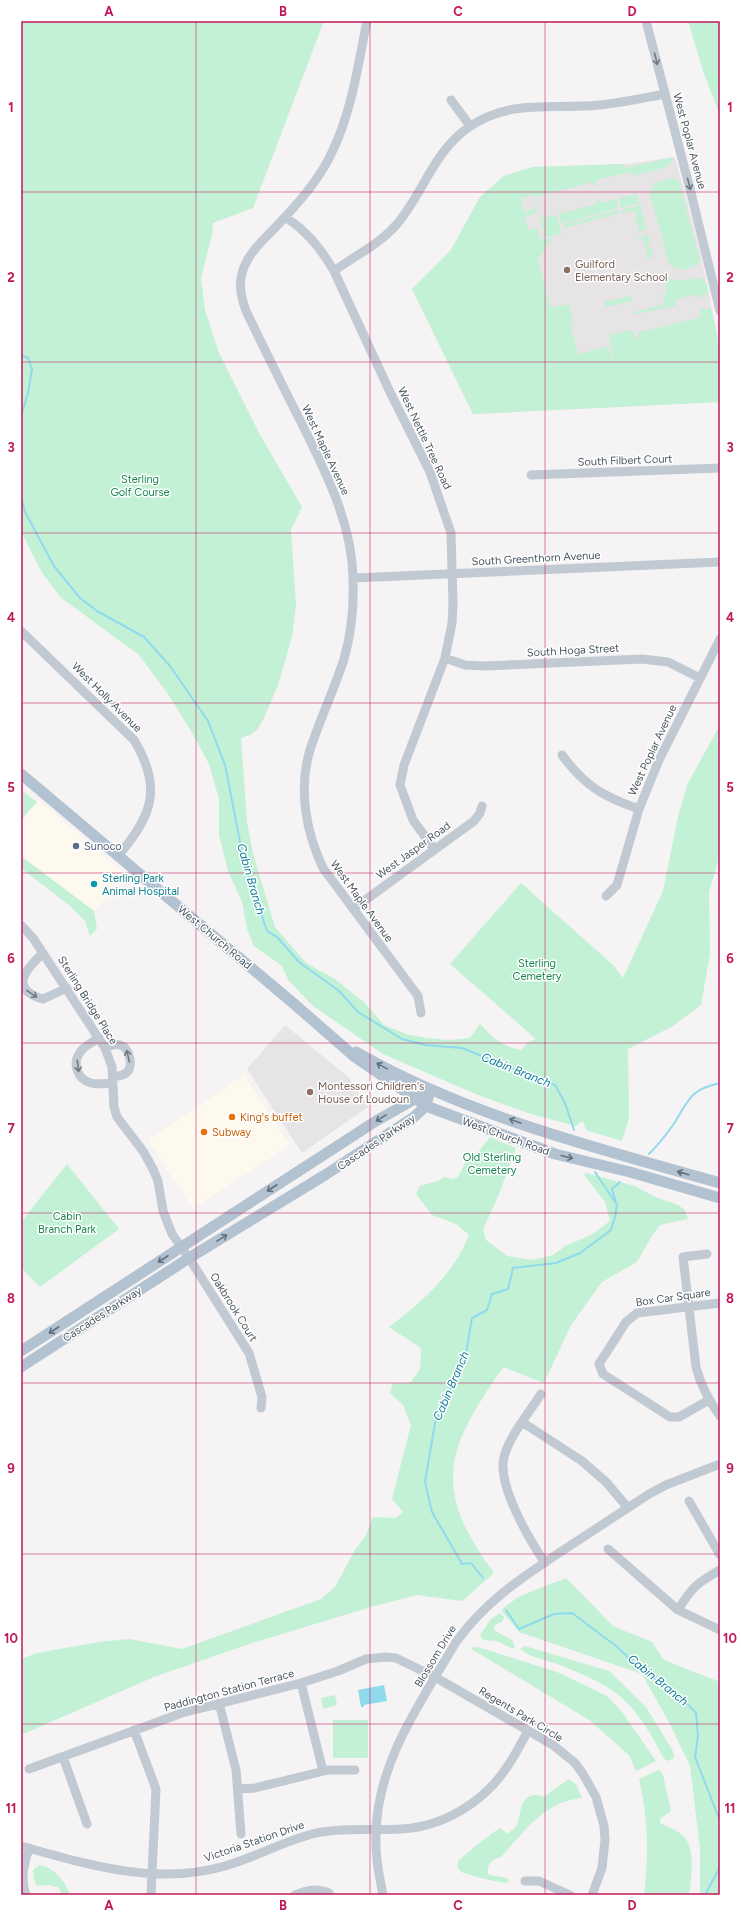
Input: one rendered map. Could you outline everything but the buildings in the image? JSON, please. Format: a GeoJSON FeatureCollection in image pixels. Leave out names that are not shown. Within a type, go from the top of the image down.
{"type":"FeatureCollection","features":[{"type":"Feature","properties":{"kind":"main road","name":"West Church Road"},"geometry":{"type":"LineString","coordinates":[[21,774],[54,800],[367,1067],[426,1106],[555,1154],[630,1172],[720,1198]]}},
{"type":"Feature","properties":{"kind":"main road","name":"West Church Road"},"geometry":{"type":"LineString","coordinates":[[317,1024],[366,1057],[396,1074],[430,1089],[552,1134],[720,1183]]}},
{"type":"Feature","properties":{"kind":"main road","name":"Cascades Parkway"},"geometry":{"type":"LineString","coordinates":[[21,1351],[376,1121],[430,1089]]}},
{"type":"Feature","properties":{"kind":"main road","name":"Cascades Parkway"},"geometry":{"type":"LineString","coordinates":[[21,1367],[189,1258],[363,1151],[414,1117],[426,1106],[430,1089]]}},
{"type":"Feature","properties":{"kind":"street","name":"West Maple Avenue"},"geometry":{"type":"LineString","coordinates":[[367,21],[342,131],[332,153],[311,186],[256,248],[245,264],[240,278],[241,294],[246,311],[326,474],[345,523],[353,578],[350,621],[344,657],[310,752],[306,775],[304,804],[308,828],[314,850],[322,868],[418,996],[421,1013]]}},
{"type":"Feature","properties":{"kind":"street","name":"West Poplar Avenue"},"geometry":{"type":"LineString","coordinates":[[646,21],[720,311]]}},
{"type":"Feature","properties":{"kind":"street"},"geometry":{"type":"LineString","coordinates":[[334,271],[377,243],[397,224],[411,204],[440,154],[470,126],[495,114],[525,106],[598,105],[665,94]]}},
{"type":"Feature","properties":{"kind":"street"},"geometry":{"type":"LineString","coordinates":[[451,100],[470,126]]}},
{"type":"Feature","properties":{"kind":"street","name":"West Nettle Tree Road"},"geometry":{"type":"LineString","coordinates":[[285,217],[308,235],[322,252],[334,271],[390,392],[430,472],[443,504],[451,533],[453,604],[452,623],[445,658],[404,765],[400,785],[413,820],[434,849]]}},
{"type":"Feature","properties":{"kind":"street","name":"South Filbert Court"},"geometry":{"type":"LineString","coordinates":[[531,475],[720,468]]}},
{"type":"Feature","properties":{"kind":"street","name":"South Greenthorn Avenue"},"geometry":{"type":"LineString","coordinates":[[353,578],[720,562]]}},
{"type":"Feature","properties":{"kind":"street","name":"West Holly Avenue"},"geometry":{"type":"LineString","coordinates":[[21,631],[134,740],[145,758],[150,781],[149,808],[145,821],[135,836],[118,856]]}},
{"type":"Feature","properties":{"kind":"street","name":"West Poplar Avenue"},"geometry":{"type":"LineString","coordinates":[[606,896],[617,885],[639,809],[659,760],[720,639]]}},
{"type":"Feature","properties":{"kind":"street","name":"South Hoga Street"},"geometry":{"type":"LineString","coordinates":[[445,658],[465,665],[485,666],[642,659],[668,662],[700,678]]}},
{"type":"Feature","properties":{"kind":"street"},"geometry":{"type":"LineString","coordinates":[[562,755],[572,768],[595,790],[618,802],[639,809]]}},
{"type":"Feature","properties":{"kind":"street","name":"West Jasper Road"},"geometry":{"type":"LineString","coordinates":[[353,909],[474,821],[480,813],[482,806]]}},
{"type":"Feature","properties":{"kind":"street","name":"Sterling Bridge Place"},"geometry":{"type":"LineString","coordinates":[[21,925],[33,938],[105,1048],[113,1080],[116,1117],[143,1151],[153,1169],[167,1224],[181,1247]]}},
{"type":"Feature","properties":{"kind":"street"},"geometry":{"type":"LineString","coordinates":[[43,953],[30,964],[24,974],[22,979],[26,990],[33,996],[43,999],[67,988]]}},
{"type":"Feature","properties":{"kind":"street"},"geometry":{"type":"LineString","coordinates":[[99,1038],[82,1049],[77,1060],[77,1071],[84,1080],[91,1083],[113,1080],[129,1070],[130,1066],[128,1051],[124,1047],[116,1044],[105,1048]]}},
{"type":"Feature","properties":{"kind":"street","name":"Oakbrook Court"},"geometry":{"type":"LineString","coordinates":[[181,1247],[249,1353],[262,1396],[261,1408]]}},
{"type":"Feature","properties":{"kind":"street"},"geometry":{"type":"LineString","coordinates":[[707,1254],[683,1257],[696,1367],[709,1400],[720,1416]]}},
{"type":"Feature","properties":{"kind":"street","name":"Box Car Square"},"geometry":{"type":"LineString","coordinates":[[709,1400],[679,1418],[670,1417],[603,1374],[600,1370],[600,1360],[631,1316],[643,1312],[720,1303]]}},
{"type":"Feature","properties":{"kind":"street"},"geometry":{"type":"LineString","coordinates":[[541,1394],[522,1422],[506,1453],[503,1475],[506,1487],[531,1540],[545,1563]]}},
{"type":"Feature","properties":{"kind":"street"},"geometry":{"type":"LineString","coordinates":[[522,1422],[591,1469],[628,1508]]}},
{"type":"Feature","properties":{"kind":"street","name":"Blossom Drive"},"geometry":{"type":"LineString","coordinates":[[383,1895],[378,1869],[376,1829],[381,1790],[393,1754],[456,1642],[480,1612],[509,1587],[628,1508],[666,1485],[720,1464]]}},
{"type":"Feature","properties":{"kind":"street"},"geometry":{"type":"LineString","coordinates":[[689,1501],[720,1555]]}},
{"type":"Feature","properties":{"kind":"street"},"geometry":{"type":"LineString","coordinates":[[608,1548],[678,1610],[720,1630]]}},
{"type":"Feature","properties":{"kind":"street"},"geometry":{"type":"LineString","coordinates":[[678,1610],[689,1591],[695,1585],[720,1570]]}},
{"type":"Feature","properties":{"kind":"street","name":"Paddington Station Terrace"},"geometry":{"type":"LineString","coordinates":[[29,1769],[182,1713],[302,1683],[338,1671],[366,1659],[381,1657],[396,1658],[435,1677]]}},
{"type":"Feature","properties":{"kind":"street","name":"Regents Park Circle"},"geometry":{"type":"LineString","coordinates":[[435,1677],[553,1745],[574,1763],[583,1774],[596,1797],[601,1812],[605,1840],[602,1868],[592,1895]]}},
{"type":"Feature","properties":{"kind":"street"},"geometry":{"type":"LineString","coordinates":[[302,1683],[324,1771]]}},
{"type":"Feature","properties":{"kind":"street"},"geometry":{"type":"LineString","coordinates":[[220,1703],[236,1770],[241,1834]]}},
{"type":"Feature","properties":{"kind":"street"},"geometry":{"type":"LineString","coordinates":[[134,1730],[156,1789],[152,1895]]}},
{"type":"Feature","properties":{"kind":"street","name":"Victoria Station Drive"},"geometry":{"type":"LineString","coordinates":[[25,1847],[115,1870],[152,1875],[171,1875],[209,1870],[244,1859],[276,1845],[318,1833],[354,1829],[402,1829],[418,1827],[434,1823],[462,1810],[487,1791],[498,1780],[507,1767],[528,1731]]}},
{"type":"Feature","properties":{"kind":"street"},"geometry":{"type":"LineString","coordinates":[[63,1756],[88,1824]]}},
{"type":"Feature","properties":{"kind":"street"},"geometry":{"type":"LineString","coordinates":[[238,1789],[255,1788],[324,1771],[355,1770]]}},
{"type":"Feature","properties":{"kind":"street"},"geometry":{"type":"LineString","coordinates":[[25,1847],[22,1879],[26,1895]]}},
{"type":"Feature","properties":{"kind":"street"},"geometry":{"type":"LineString","coordinates":[[525,1881],[539,1881],[570,1895]]}},
{"type":"Feature","properties":{"kind":"street"},"geometry":{"type":"LineString","coordinates":[[295,1895],[311,1889],[320,1889],[328,1893]]}},
{"type":"Feature","properties":{"kind":"shaded area","name":"Guilford Elementary School"},"geometry":{"type":"Polygon","coordinates":[[[675,157],[700,250],[720,350],[720,402],[473,414],[412,289],[451,250],[480,197],[504,176],[533,167],[627,164],[675,157]]]}},
{"type":"Feature","properties":{"kind":"shaded area"},"geometry":{"type":"Polygon","coordinates":[[[39,800],[128,876],[94,911],[21,856],[21,820],[39,800]]]}},
{"type":"Feature","properties":{"kind":"shaded area","name":"Montessori Children's House of Loudoun"},"geometry":{"type":"Polygon","coordinates":[[[285,1025],[348,1077],[368,1107],[302,1153],[247,1069],[285,1025]]]}},
{"type":"Feature","properties":{"kind":"shaded area"},"geometry":{"type":"Polygon","coordinates":[[[244,1075],[290,1145],[193,1209],[148,1140],[244,1075]]]}},
{"type":"Feature","properties":{"kind":"green space","name":"Sterling Golf Course"},"geometry":{"type":"Polygon","coordinates":[[[21,21],[324,21],[253,208],[213,223],[212,235],[201,277],[205,310],[219,353],[259,433],[302,507],[291,530],[296,605],[292,637],[278,685],[264,718],[257,730],[250,735],[241,738],[247,822],[253,854],[275,927],[306,963],[335,979],[365,1003],[384,1025],[409,1035],[448,1040],[470,1038],[480,1024],[498,1041],[515,1049],[521,1050],[527,1043],[536,1039],[450,964],[521,883],[613,965],[623,978],[663,891],[678,816],[688,783],[720,725],[720,855],[709,892],[710,954],[701,1005],[673,1026],[628,1049],[629,1118],[622,1141],[586,1130],[583,1121],[576,1126],[531,1114],[478,1095],[383,1054],[313,1006],[289,981],[281,965],[254,946],[247,929],[242,902],[228,871],[219,835],[219,799],[209,764],[168,694],[139,655],[60,597],[41,571],[21,531],[21,21]]]}},
{"type":"Feature","properties":{"kind":"green space"},"geometry":{"type":"Polygon","coordinates":[[[688,21],[720,21],[720,116],[703,71],[688,21]]]}},
{"type":"Feature","properties":{"kind":"green space","name":"Guilford Elementary School"},"geometry":{"type":"Polygon","coordinates":[[[673,157],[672,162],[667,167],[632,176],[630,172],[596,180],[596,187],[592,182],[536,197],[539,213],[534,195],[521,198],[524,212],[535,208],[536,213],[525,216],[528,230],[538,228],[540,239],[552,238],[538,260],[551,308],[569,304],[573,321],[570,324],[578,354],[609,346],[614,360],[609,335],[630,330],[634,331],[634,338],[639,337],[638,332],[701,317],[699,309],[710,309],[712,311],[720,350],[720,402],[473,414],[412,289],[451,250],[480,197],[504,176],[533,167],[623,164],[626,168],[673,157]]]}},
{"type":"Feature","properties":{"kind":"green space"},"geometry":{"type":"Polygon","coordinates":[[[671,178],[678,180],[679,182],[700,260],[697,264],[684,269],[679,269],[671,265],[668,261],[650,193],[655,183],[671,178]]]}},
{"type":"Feature","properties":{"kind":"green space"},"geometry":{"type":"Polygon","coordinates":[[[635,188],[639,203],[621,208],[619,198],[636,194],[635,188]]]}},
{"type":"Feature","properties":{"kind":"green space"},"geometry":{"type":"Polygon","coordinates":[[[598,198],[602,203],[616,199],[618,208],[562,224],[559,214],[597,204],[598,198]]]}},
{"type":"Feature","properties":{"kind":"green space"},"geometry":{"type":"Polygon","coordinates":[[[640,205],[646,229],[639,232],[635,210],[623,213],[622,210],[640,205]]]}},
{"type":"Feature","properties":{"kind":"green space"},"geometry":{"type":"Polygon","coordinates":[[[619,210],[620,213],[564,228],[563,225],[619,210]]]}},
{"type":"Feature","properties":{"kind":"green space"},"geometry":{"type":"Polygon","coordinates":[[[539,215],[541,218],[557,215],[561,233],[548,237],[544,236],[539,215]]]}},
{"type":"Feature","properties":{"kind":"green space"},"geometry":{"type":"Polygon","coordinates":[[[646,235],[648,236],[650,245],[647,245],[648,249],[651,248],[653,256],[648,259],[643,238],[635,239],[646,235]]]}},
{"type":"Feature","properties":{"kind":"green space"},"geometry":{"type":"Polygon","coordinates":[[[664,276],[678,281],[701,278],[707,284],[708,293],[697,299],[695,294],[676,300],[675,306],[635,314],[634,312],[665,304],[663,297],[667,290],[664,276]]]}},
{"type":"Feature","properties":{"kind":"green space"},"geometry":{"type":"Polygon","coordinates":[[[630,296],[632,301],[606,307],[604,302],[630,296]]]}},
{"type":"Feature","properties":{"kind":"green space"},"geometry":{"type":"Polygon","coordinates":[[[21,790],[37,802],[21,820],[21,790]]]}},
{"type":"Feature","properties":{"kind":"green space"},"geometry":{"type":"Polygon","coordinates":[[[21,856],[94,911],[97,929],[90,936],[85,921],[70,906],[21,868],[21,856]]]}},
{"type":"Feature","properties":{"kind":"green space","name":"Old Sterling Cemetery"},"geometry":{"type":"Polygon","coordinates":[[[490,1137],[516,1148],[499,1194],[483,1230],[486,1240],[507,1256],[532,1260],[553,1255],[565,1246],[591,1235],[610,1221],[605,1202],[584,1175],[586,1173],[635,1186],[655,1197],[678,1205],[685,1210],[688,1219],[660,1225],[637,1262],[602,1282],[571,1325],[544,1383],[503,1367],[466,1427],[458,1446],[454,1466],[454,1488],[458,1510],[469,1534],[494,1573],[462,1601],[417,1595],[371,1607],[252,1643],[154,1677],[21,1735],[21,1659],[37,1653],[99,1642],[129,1639],[182,1649],[321,1599],[335,1587],[355,1550],[366,1535],[373,1517],[396,1518],[403,1512],[392,1499],[411,1425],[403,1405],[390,1393],[393,1383],[410,1383],[420,1369],[421,1348],[389,1327],[425,1297],[446,1275],[455,1263],[469,1235],[456,1224],[432,1215],[416,1194],[420,1186],[438,1181],[444,1177],[453,1179],[458,1177],[467,1159],[471,1161],[490,1137]]]}},
{"type":"Feature","properties":{"kind":"green space","name":"Cabin Branch Park"},"geometry":{"type":"Polygon","coordinates":[[[67,1164],[119,1229],[40,1287],[21,1268],[21,1222],[67,1164]]]}},
{"type":"Feature","properties":{"kind":"green space"},"geometry":{"type":"Polygon","coordinates":[[[566,1578],[613,1626],[652,1642],[664,1660],[720,1682],[720,1895],[700,1895],[700,1848],[690,1766],[671,1726],[642,1674],[519,1632],[501,1610],[518,1597],[566,1578]]]}},
{"type":"Feature","properties":{"kind":"green space"},"geometry":{"type":"Polygon","coordinates":[[[500,1613],[504,1617],[503,1621],[495,1625],[494,1630],[512,1640],[515,1647],[513,1649],[497,1641],[483,1640],[480,1635],[491,1619],[500,1613]]]}},
{"type":"Feature","properties":{"kind":"green space"},"geometry":{"type":"Polygon","coordinates":[[[525,1646],[609,1671],[646,1707],[673,1751],[674,1758],[668,1761],[664,1759],[640,1719],[616,1693],[590,1678],[560,1665],[534,1657],[520,1649],[525,1646]]]}},
{"type":"Feature","properties":{"kind":"green space"},"geometry":{"type":"Polygon","coordinates":[[[478,1647],[557,1672],[607,1696],[622,1712],[656,1761],[636,1771],[629,1755],[589,1720],[470,1648],[478,1647]]]}},
{"type":"Feature","properties":{"kind":"green space"},"geometry":{"type":"Polygon","coordinates":[[[335,1695],[337,1705],[323,1709],[321,1698],[335,1695]]]}},
{"type":"Feature","properties":{"kind":"green space"},"geometry":{"type":"Polygon","coordinates":[[[333,1720],[368,1720],[368,1758],[333,1758],[333,1720]]]}},
{"type":"Feature","properties":{"kind":"green space"},"geometry":{"type":"Polygon","coordinates":[[[659,1770],[663,1775],[671,1811],[660,1819],[660,1823],[680,1833],[687,1840],[690,1847],[692,1864],[689,1895],[644,1895],[647,1865],[647,1837],[639,1779],[659,1770]]]}},
{"type":"Feature","properties":{"kind":"green space"},"geometry":{"type":"Polygon","coordinates":[[[569,1779],[576,1784],[582,1798],[557,1805],[546,1811],[501,1857],[495,1859],[489,1865],[488,1874],[507,1878],[509,1880],[507,1883],[484,1879],[461,1872],[457,1867],[458,1861],[492,1833],[501,1828],[507,1834],[515,1828],[519,1820],[522,1805],[528,1797],[534,1795],[545,1796],[569,1779]]]}},
{"type":"Feature","properties":{"kind":"green space"},"geometry":{"type":"Polygon","coordinates":[[[40,1865],[51,1869],[59,1876],[70,1895],[62,1895],[59,1888],[50,1885],[37,1886],[34,1880],[33,1870],[40,1865]]]}},
{"type":"Feature","properties":{"kind":"water"},"geometry":{"type":"Polygon","coordinates":[[[384,1685],[387,1701],[364,1705],[364,1707],[361,1707],[358,1690],[384,1685]]]}},
{"type":"Feature","properties":{"kind":"waterway","name":"Cabin Branch"},"geometry":{"type":"LineString","coordinates":[[21,416],[28,393],[32,369],[28,358],[23,356]]}},
{"type":"Feature","properties":{"kind":"waterway","name":"Cabin Branch"},"geometry":{"type":"LineString","coordinates":[[21,497],[25,512],[54,566],[80,598],[97,611],[144,637],[170,666],[208,721],[225,765],[244,862],[267,931],[277,937],[299,962],[339,991],[358,1012],[402,1039],[425,1045],[462,1048],[555,1085],[565,1103],[574,1130]]}},
{"type":"Feature","properties":{"kind":"waterway"},"geometry":{"type":"LineString","coordinates":[[649,1154],[659,1144],[691,1097],[702,1089],[720,1083]]}},
{"type":"Feature","properties":{"kind":"waterway","name":"Cabin Branch"},"geometry":{"type":"LineString","coordinates":[[483,1578],[471,1563],[462,1564],[432,1512],[425,1482],[435,1423],[466,1353],[472,1318],[487,1310],[492,1294],[508,1289],[513,1268],[556,1263],[580,1253],[611,1230],[617,1205],[595,1172]]}},
{"type":"Feature","properties":{"kind":"waterway"},"geometry":{"type":"LineString","coordinates":[[616,1203],[612,1189],[620,1182]]}},
{"type":"Feature","properties":{"kind":"waterway","name":"Cabin Branch"},"geometry":{"type":"LineString","coordinates":[[506,1610],[519,1629],[554,1614],[572,1613],[616,1646],[630,1659],[649,1672],[659,1684],[680,1696],[696,1713],[698,1736],[695,1757],[720,1821]]}},
{"type":"Feature","properties":{"kind":"waterway","name":"Cabin Branch"},"geometry":{"type":"LineString","coordinates":[[705,1895],[720,1867]]}},
{"type":"Feature","properties":{"kind":"place","name":"Guilford Elementary School"},"geometry":{"type":"Point","coordinates":[567,270]}},
{"type":"Feature","properties":{"kind":"place","name":"Sunoco"},"geometry":{"type":"Point","coordinates":[76,846]}},
{"type":"Feature","properties":{"kind":"place","name":"Sterling Park Animal Hospital"},"geometry":{"type":"Point","coordinates":[94,884]}},
{"type":"Feature","properties":{"kind":"place","name":"Montessori Children's House of Loudoun"},"geometry":{"type":"Point","coordinates":[310,1092]}},
{"type":"Feature","properties":{"kind":"place","name":"King's buffet"},"geometry":{"type":"Point","coordinates":[232,1117]}},
{"type":"Feature","properties":{"kind":"place","name":"Subway"},"geometry":{"type":"Point","coordinates":[204,1132]}},
{"type":"Feature","properties":{"kind":"park label","name":"Sterling Cemetery"},"geometry":{"type":"Point","coordinates":[537,969]}}]}
